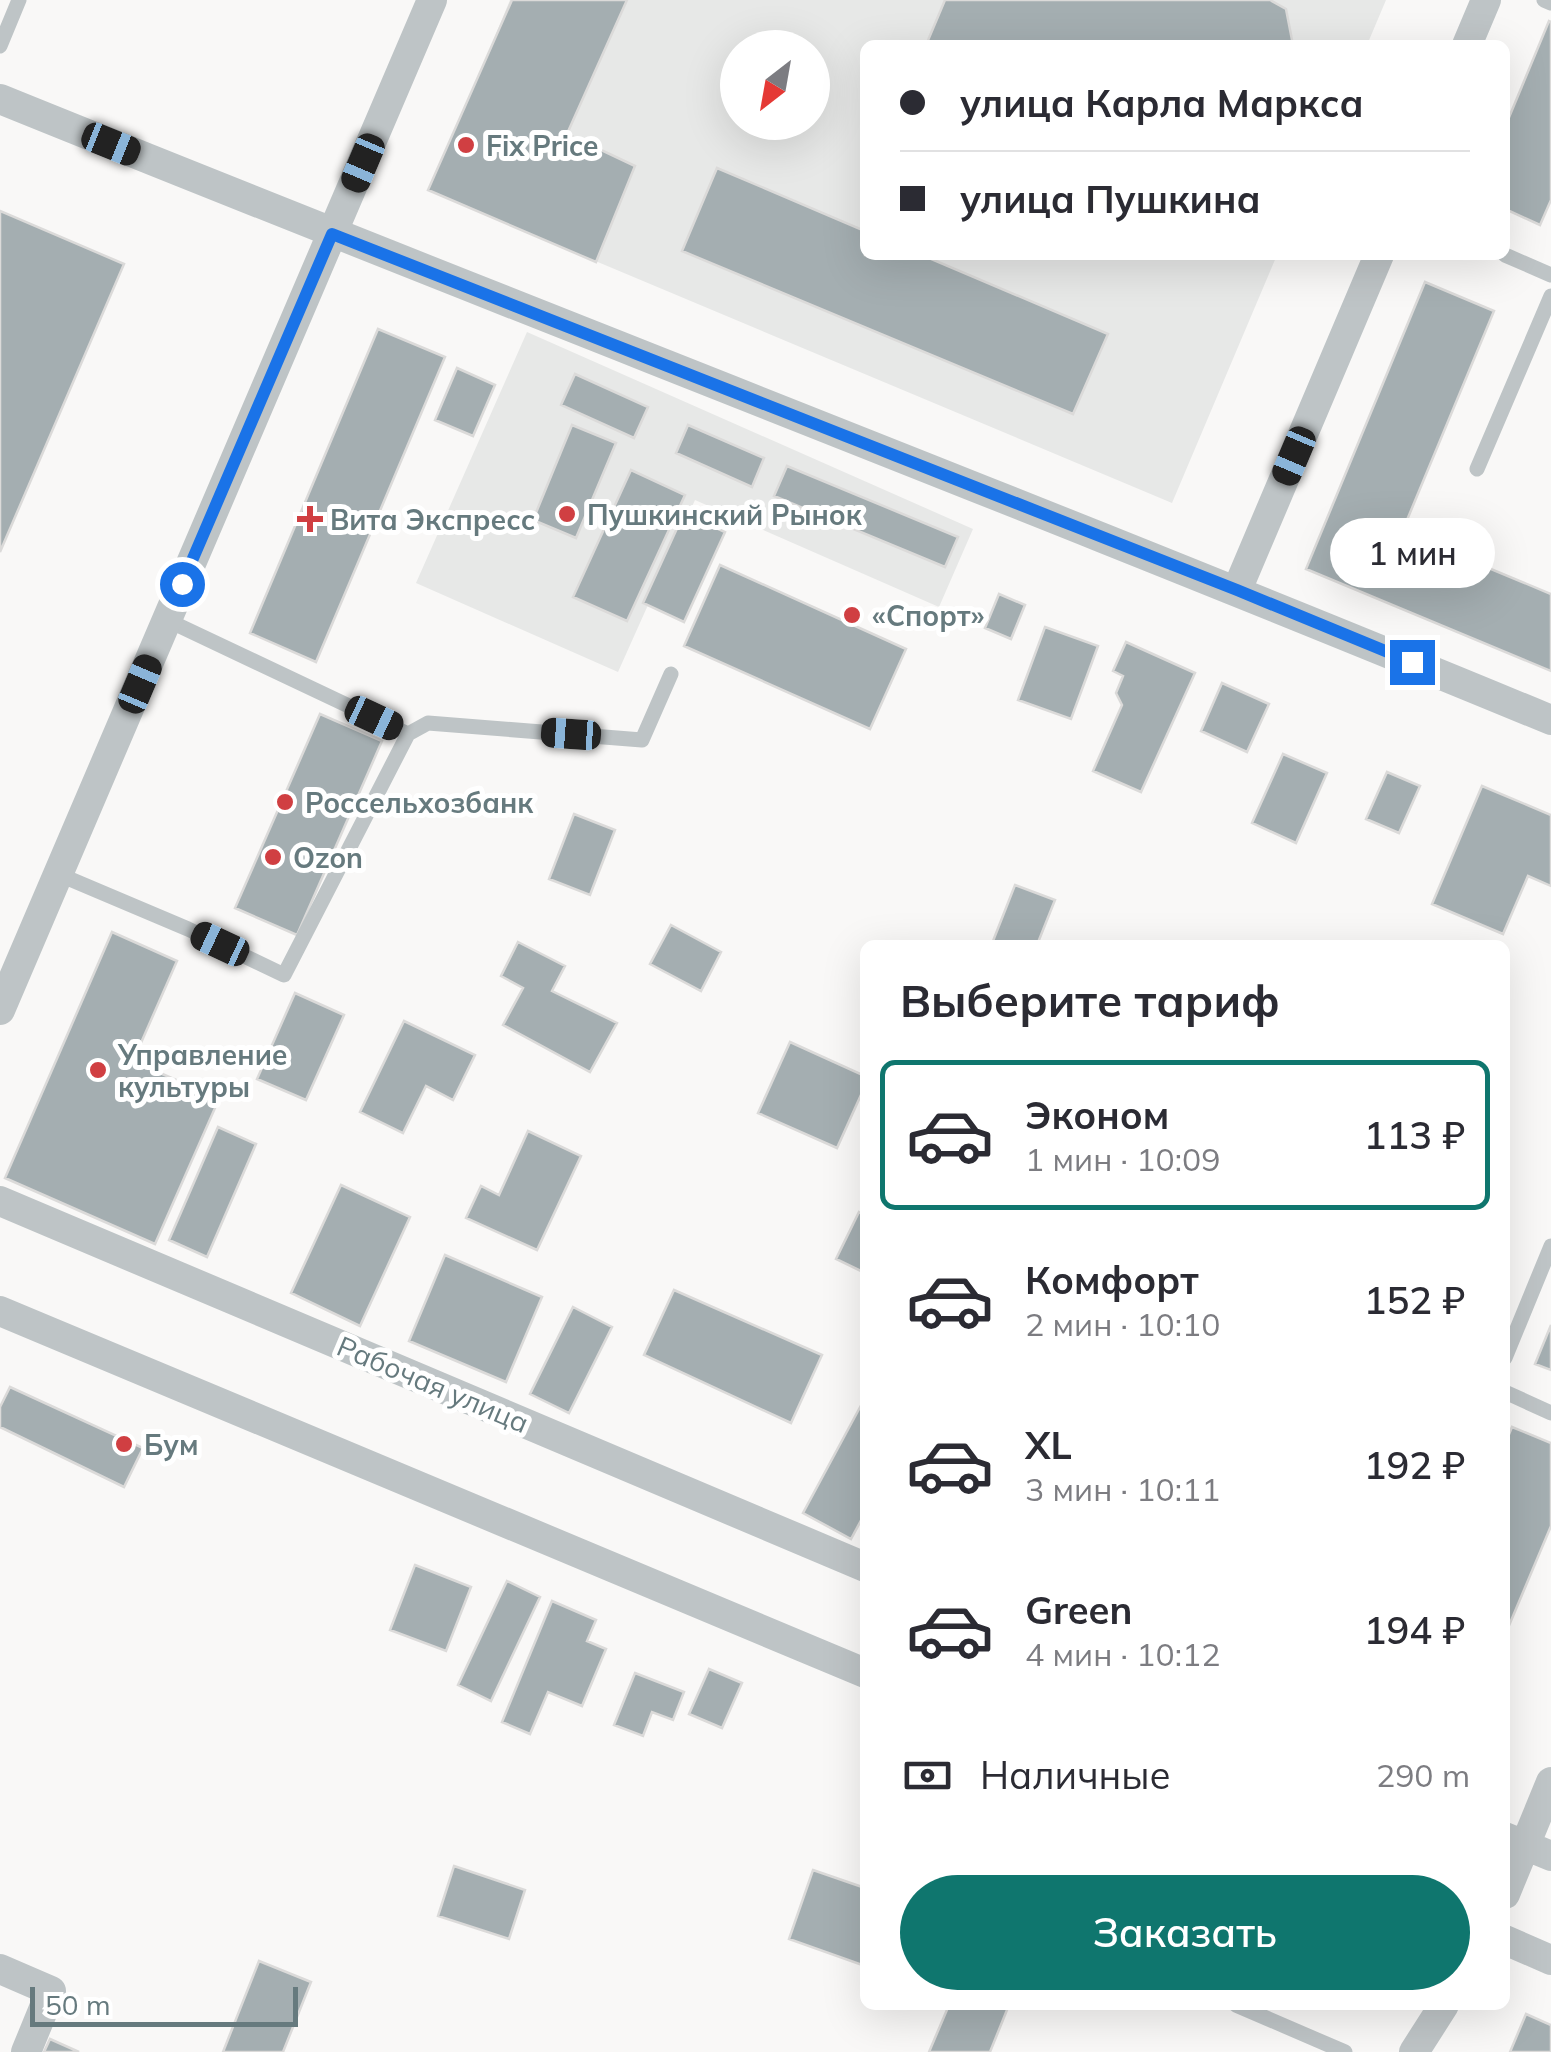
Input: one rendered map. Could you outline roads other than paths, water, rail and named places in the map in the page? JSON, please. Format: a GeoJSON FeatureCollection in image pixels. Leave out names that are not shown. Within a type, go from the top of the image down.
{"type":"FeatureCollection","features":[{"type":"Feature","properties":{"kind":"street"},"geometry":{"type":"LineString","coordinates":[[0,1010],[432,0]]}},
{"type":"Feature","properties":{"kind":"street"},"geometry":{"type":"LineString","coordinates":[[1469,40],[1486,0]]}},
{"type":"Feature","properties":{"kind":"street"},"geometry":{"type":"LineString","coordinates":[[0,100],[1237,590],[1551,720]]}},
{"type":"Feature","properties":{"kind":"street"},"geometry":{"type":"LineString","coordinates":[[1237,590],[1378,260]]}},
{"type":"Feature","properties":{"kind":"street","name":"Рабочая улица"},"geometry":{"type":"LineString","coordinates":[[0,1202],[860,1564]]}},
{"type":"Feature","properties":{"kind":"street"},"geometry":{"type":"LineString","coordinates":[[0,1311],[860,1670]]}},
{"type":"Feature","properties":{"kind":"street"},"geometry":{"type":"LineString","coordinates":[[1510,1883],[1551,1782]]}},
{"type":"Feature","properties":{"kind":"street"},"geometry":{"type":"LineString","coordinates":[[1510,1942],[1551,1960]]}},
{"type":"Feature","properties":{"kind":"street"},"geometry":{"type":"LineString","coordinates":[[0,1969],[51,1991],[26,2052]]}},
{"type":"Feature","properties":{"kind":"street"},"geometry":{"type":"LineString","coordinates":[[1414,2052],[1441,2010]]}},
{"type":"Feature","properties":{"kind":"lane"},"geometry":{"type":"LineString","coordinates":[[0,46],[18,0]]}},
{"type":"Feature","properties":{"kind":"lane"},"geometry":{"type":"LineString","coordinates":[[1544,0],[1551,3]]}},
{"type":"Feature","properties":{"kind":"lane"},"geometry":{"type":"LineString","coordinates":[[1510,256],[1551,276]]}},
{"type":"Feature","properties":{"kind":"lane"},"geometry":{"type":"LineString","coordinates":[[1477,469],[1551,296]]}},
{"type":"Feature","properties":{"kind":"lane"},"geometry":{"type":"LineString","coordinates":[[167,620],[408,734]]}},
{"type":"Feature","properties":{"kind":"lane"},"geometry":{"type":"LineString","coordinates":[[58,874],[284,974],[408,734],[428,723],[642,740],[671,674]]}},
{"type":"Feature","properties":{"kind":"lane"},"geometry":{"type":"LineString","coordinates":[[1510,1346],[1551,1246]]}},
{"type":"Feature","properties":{"kind":"lane"},"geometry":{"type":"LineString","coordinates":[[1510,1394],[1551,1413]]}},
{"type":"Feature","properties":{"kind":"lane"},"geometry":{"type":"LineString","coordinates":[[1248,2010],[1345,2052]]}},
{"type":"Feature","properties":{"kind":"place","name":"Fix Price"},"geometry":{"type":"Point","coordinates":[466,145]}},
{"type":"Feature","properties":{"kind":"place","name":"Пушкинский Рынок"},"geometry":{"type":"Point","coordinates":[567,514]}},
{"type":"Feature","properties":{"kind":"place","name":"Вита Экспресс"},"geometry":{"type":"Point","coordinates":[310,519]}},
{"type":"Feature","properties":{"kind":"place","name":"«Спорт»"},"geometry":{"type":"Point","coordinates":[852,615]}},
{"type":"Feature","properties":{"kind":"place","name":"Россельхозбанк"},"geometry":{"type":"Point","coordinates":[285,802]}},
{"type":"Feature","properties":{"kind":"place","name":"Ozon"},"geometry":{"type":"Point","coordinates":[273,857]}},
{"type":"Feature","properties":{"kind":"place","name":"Управление культуры"},"geometry":{"type":"Point","coordinates":[98,1070]}},
{"type":"Feature","properties":{"kind":"place","name":"Бум"},"geometry":{"type":"Point","coordinates":[124,1444]}}]}
